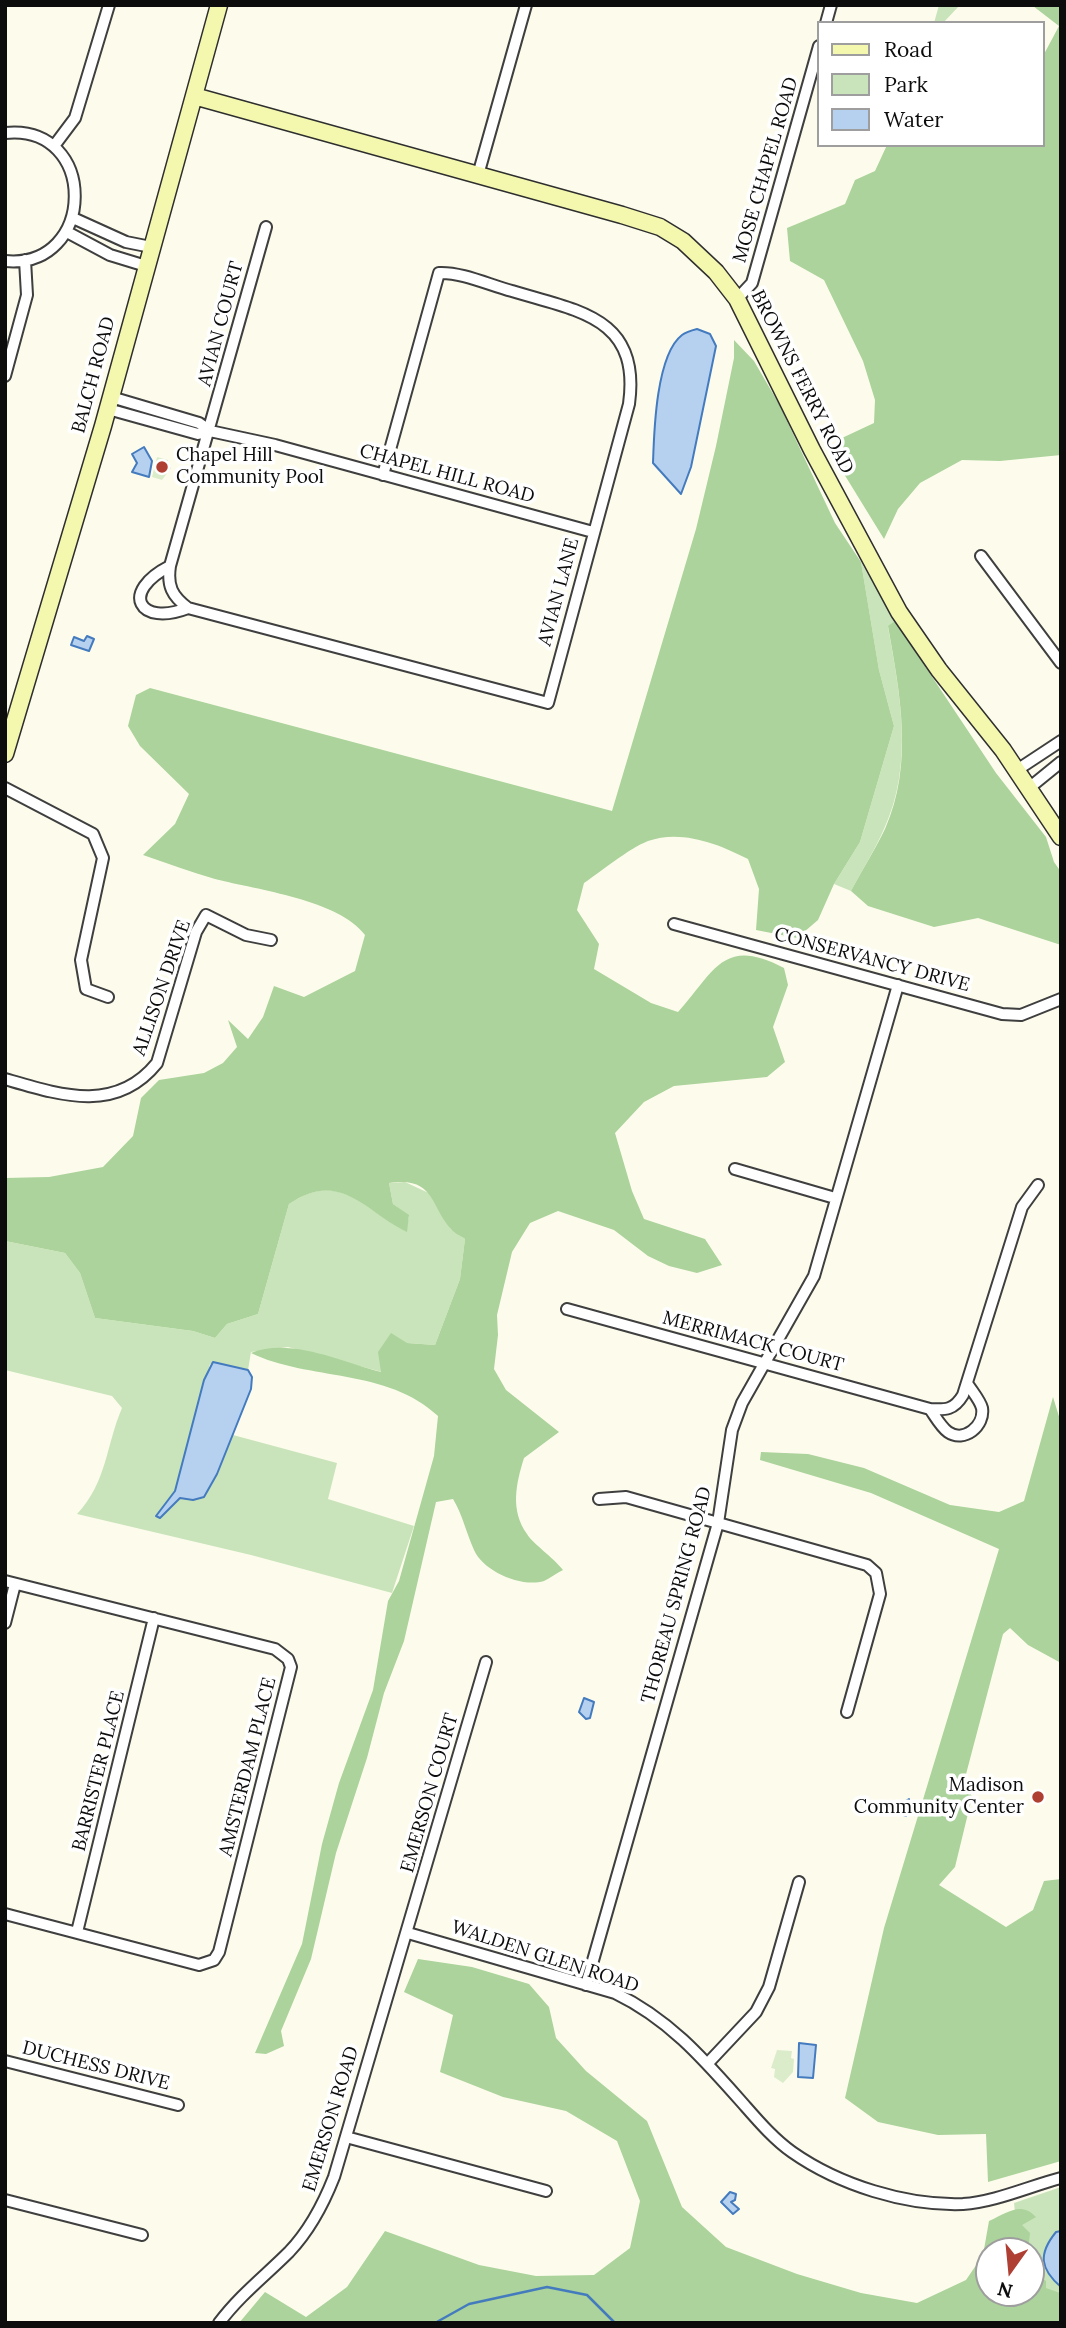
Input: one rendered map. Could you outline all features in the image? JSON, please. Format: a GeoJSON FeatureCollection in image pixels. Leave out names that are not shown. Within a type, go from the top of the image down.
{"type":"FeatureCollection","features":[{"type":"Feature","properties":{"kind":"street"},"geometry":{"type":"LineString","coordinates":[[54,146],[75,118],[109,5]]}},
{"type":"Feature","properties":{"kind":"street","name":"BALCH ROAD"},"geometry":{"type":"LineString","coordinates":[[5,754],[109,403],[219,5]]}},
{"type":"Feature","properties":{"kind":"street"},"geometry":{"type":"LineString","coordinates":[[478,176],[526,5]]}},
{"type":"Feature","properties":{"kind":"street","name":"MOSE CHAPEL ROAD"},"geometry":{"type":"LineString","coordinates":[[737,299],[752,283],[818,50]]}},
{"type":"Feature","properties":{"kind":"street"},"geometry":{"type":"LineString","coordinates":[[202,66],[221,104]]}},
{"type":"Feature","properties":{"kind":"street","name":"BROWNS FERRY ROAD"},"geometry":{"type":"LineString","coordinates":[[194,96],[660,228],[683,241],[716,272],[737,299],[812,450],[899,612],[1017,770],[1061,837]]}},
{"type":"Feature","properties":{"kind":"street"},"geometry":{"type":"LineString","coordinates":[[5,133],[28,134],[54,146],[73,174],[76,197],[73,218],[67,232],[45,251],[25,260],[5,261]]}},
{"type":"Feature","properties":{"kind":"street"},"geometry":{"type":"LineString","coordinates":[[73,218],[127,242],[151,247]]}},
{"type":"Feature","properties":{"kind":"street","name":"AVIAN COURT"},"geometry":{"type":"LineString","coordinates":[[210,431],[265,227]]}},
{"type":"Feature","properties":{"kind":"street"},"geometry":{"type":"LineString","coordinates":[[67,232],[110,255],[146,267]]}},
{"type":"Feature","properties":{"kind":"street"},"geometry":{"type":"LineString","coordinates":[[5,376],[27,295],[25,260]]}},
{"type":"Feature","properties":{"kind":"street","name":"AVIAN LANE"},"geometry":{"type":"LineString","coordinates":[[188,608],[548,704],[629,404],[632,369],[628,354],[616,333],[598,320],[578,311],[455,275],[439,273],[435,278],[383,475]]}},
{"type":"Feature","properties":{"kind":"street","name":"CHAPEL HILL ROAD"},"geometry":{"type":"LineString","coordinates":[[109,403],[198,434],[210,431],[275,445],[593,533]]}},
{"type":"Feature","properties":{"kind":"street"},"geometry":{"type":"LineString","coordinates":[[170,566],[150,576],[141,585],[140,597],[146,609],[156,614],[170,615],[188,608],[170,590],[167,580],[210,431]]}},
{"type":"Feature","properties":{"kind":"street"},"geometry":{"type":"LineString","coordinates":[[981,556],[1061,663]]}},
{"type":"Feature","properties":{"kind":"street"},"geometry":{"type":"LineString","coordinates":[[1017,770],[1061,741]]}},
{"type":"Feature","properties":{"kind":"street"},"geometry":{"type":"LineString","coordinates":[[1028,788],[1061,762]]}},
{"type":"Feature","properties":{"kind":"street"},"geometry":{"type":"LineString","coordinates":[[5,789],[83,829],[98,841],[103,858],[81,960],[86,989],[108,997]]}},
{"type":"Feature","properties":{"kind":"street","name":"ALLISON DRIVE"},"geometry":{"type":"LineString","coordinates":[[5,1079],[68,1095],[94,1097],[117,1093],[144,1079],[157,1063],[196,932],[206,915],[246,935],[271,940]]}},
{"type":"Feature","properties":{"kind":"street","name":"CONSERVANCY DRIVE"},"geometry":{"type":"LineString","coordinates":[[674,924],[1002,1014],[1021,1015],[1061,999]]}},
{"type":"Feature","properties":{"kind":"street","name":"THOREAU SPRING ROAD"},"geometry":{"type":"LineString","coordinates":[[586,1984],[718,1523],[732,1430],[742,1403],[763,1363],[810,1286],[898,985]]}},
{"type":"Feature","properties":{"kind":"street"},"geometry":{"type":"LineString","coordinates":[[735,1169],[835,1198]]}},
{"type":"Feature","properties":{"kind":"street"},"geometry":{"type":"LineString","coordinates":[[930,1409],[947,1410],[957,1405],[967,1383],[1021,1207],[1038,1185]]}},
{"type":"Feature","properties":{"kind":"street","name":"MERRIMACK COURT"},"geometry":{"type":"LineString","coordinates":[[567,1309],[930,1409]]}},
{"type":"Feature","properties":{"kind":"street"},"geometry":{"type":"LineString","coordinates":[[930,1409],[947,1432],[964,1435],[973,1431],[980,1421],[982,1408],[967,1383]]}},
{"type":"Feature","properties":{"kind":"street"},"geometry":{"type":"LineString","coordinates":[[598,1499],[626,1497],[853,1560],[876,1573],[880,1594],[847,1712]]}},
{"type":"Feature","properties":{"kind":"street"},"geometry":{"type":"LineString","coordinates":[[5,1623],[10,1582]]}},
{"type":"Feature","properties":{"kind":"street","name":"AMSTERDAM PLACE"},"geometry":{"type":"LineString","coordinates":[[5,1914],[198,1965],[214,1960],[219,1952],[289,1675],[288,1659],[275,1649],[10,1582]]}},
{"type":"Feature","properties":{"kind":"street","name":"BARRISTER PLACE"},"geometry":{"type":"LineString","coordinates":[[77,1932],[154,1618]]}},
{"type":"Feature","properties":{"kind":"street","name":"EMERSON COURT"},"geometry":{"type":"LineString","coordinates":[[408,1933],[486,1662]]}},
{"type":"Feature","properties":{"kind":"street"},"geometry":{"type":"LineString","coordinates":[[709,2062],[757,2012],[769,1987],[799,1882]]}},
{"type":"Feature","properties":{"kind":"street","name":"WALDEN GLEN ROAD"},"geometry":{"type":"LineString","coordinates":[[408,1933],[586,1984],[641,2006],[669,2025],[709,2062],[766,2129],[790,2151],[824,2172],[919,2202],[965,2204],[1061,2178]]}},
{"type":"Feature","properties":{"kind":"street","name":"EMERSON ROAD"},"geometry":{"type":"LineString","coordinates":[[219,2323],[238,2298],[289,2252],[312,2224],[334,2177],[408,1933]]}},
{"type":"Feature","properties":{"kind":"street","name":"DUCHESS DRIVE"},"geometry":{"type":"LineString","coordinates":[[5,2062],[178,2105]]}},
{"type":"Feature","properties":{"kind":"street"},"geometry":{"type":"LineString","coordinates":[[346,2137],[546,2191]]}},
{"type":"Feature","properties":{"kind":"street"},"geometry":{"type":"LineString","coordinates":[[5,2200],[142,2235]]}},
{"type":"Feature","properties":{"kind":"green space"},"geometry":{"type":"Polygon","coordinates":[[[939,5],[960,5],[945,21],[935,21],[939,5]]]}},
{"type":"Feature","properties":{"kind":"green space"},"geometry":{"type":"Polygon","coordinates":[[[1061,5],[1061,455],[1000,461],[962,460],[920,483],[898,509],[884,539],[833,456],[842,438],[874,423],[875,400],[863,361],[824,280],[790,261],[787,228],[845,204],[855,180],[875,171],[886,147],[1045,147],[1045,52],[1059,26],[1033,6],[1061,5]]]}},
{"type":"Feature","properties":{"kind":"green space"},"geometry":{"type":"Polygon","coordinates":[[[734,340],[754,361],[779,404],[835,523],[861,562],[879,670],[894,726],[860,842],[834,884],[818,920],[797,938],[756,930],[759,889],[748,859],[700,840],[673,837],[648,841],[584,883],[577,910],[599,944],[594,969],[651,1003],[678,1012],[712,972],[733,957],[763,959],[784,968],[788,985],[773,1027],[785,1062],[767,1077],[674,1086],[644,1102],[615,1133],[632,1191],[644,1219],[705,1239],[722,1265],[697,1273],[669,1266],[648,1256],[614,1230],[558,1211],[530,1223],[512,1252],[497,1315],[498,1335],[494,1369],[506,1390],[559,1432],[524,1458],[516,1506],[527,1534],[563,1570],[535,1583],[514,1580],[494,1571],[474,1550],[453,1499],[436,1502],[404,1641],[384,1693],[367,1758],[336,1853],[311,1959],[281,2031],[284,2046],[266,2054],[255,2053],[302,1944],[322,1844],[339,1783],[373,1690],[388,1601],[399,1581],[434,1456],[438,1416],[418,1401],[372,1382],[298,1368],[251,1353],[266,1349],[299,1349],[381,1372],[378,1352],[391,1333],[407,1343],[435,1345],[460,1279],[465,1239],[452,1230],[429,1195],[415,1184],[389,1183],[393,1204],[409,1215],[407,1232],[351,1197],[323,1191],[307,1194],[289,1204],[258,1314],[227,1324],[215,1338],[193,1331],[95,1318],[80,1273],[65,1253],[5,1241],[5,1178],[49,1177],[103,1167],[133,1136],[141,1098],[159,1080],[204,1073],[223,1063],[237,1047],[228,1020],[248,1039],[263,1017],[274,986],[304,997],[355,971],[365,935],[337,913],[317,905],[275,892],[215,879],[143,855],[175,824],[189,794],[140,746],[128,726],[136,695],[150,688],[612,811],[696,529],[734,358],[734,340]]]}},
{"type":"Feature","properties":{"kind":"green space","name":"Chapel Hill Community Pool"},"geometry":{"type":"Polygon","coordinates":[[[157,457],[168,460],[167,465],[171,468],[162,480],[152,477],[157,457]]]}},
{"type":"Feature","properties":{"kind":"green space"},"geometry":{"type":"Polygon","coordinates":[[[861,562],[895,621],[888,627],[900,703],[902,754],[893,804],[880,837],[851,891],[834,884],[860,842],[894,726],[879,670],[861,562]]]}},
{"type":"Feature","properties":{"kind":"green space"},"geometry":{"type":"Polygon","coordinates":[[[895,621],[996,773],[1046,837],[1054,862],[1061,872],[1061,945],[978,918],[934,927],[868,906],[851,891],[885,829],[899,779],[902,729],[888,626],[895,621]]]}},
{"type":"Feature","properties":{"kind":"green space"},"geometry":{"type":"Polygon","coordinates":[[[405,1182],[433,1195],[451,1229],[465,1239],[460,1279],[435,1345],[407,1343],[382,1372],[288,1347],[251,1352],[248,1370],[210,1364],[175,1491],[157,1516],[160,1518],[180,1498],[193,1500],[204,1497],[233,1435],[337,1463],[328,1499],[414,1526],[392,1593],[251,1555],[77,1514],[87,1502],[100,1476],[122,1408],[112,1396],[5,1370],[5,1241],[65,1253],[80,1273],[95,1318],[193,1331],[215,1338],[227,1324],[258,1314],[289,1204],[307,1194],[323,1190],[337,1191],[350,1196],[406,1231],[409,1216],[393,1204],[389,1183],[405,1182]]]}},
{"type":"Feature","properties":{"kind":"green space"},"geometry":{"type":"Polygon","coordinates":[[[1053,1397],[1061,1423],[1061,1663],[1028,1645],[1010,1628],[1003,1634],[965,1778],[972,1797],[955,1867],[939,1885],[1006,1927],[1033,1910],[1044,1881],[1061,1879],[1061,2161],[988,2182],[986,2134],[938,2135],[878,2122],[845,2098],[884,1928],[999,1549],[871,1493],[760,1460],[761,1452],[808,1454],[864,1468],[950,1505],[999,1512],[1024,1501],[1053,1397]]]}},
{"type":"Feature","properties":{"kind":"green space"},"geometry":{"type":"Polygon","coordinates":[[[418,1959],[472,1967],[529,1984],[549,2007],[556,2038],[586,2071],[647,2121],[682,2207],[726,2247],[797,2274],[861,2293],[917,2303],[966,2280],[975,2267],[975,2307],[1045,2307],[1045,2280],[1046,2288],[1060,2293],[1061,2323],[239,2323],[265,2292],[306,2317],[347,2287],[385,2231],[479,2265],[536,2276],[594,2275],[630,2248],[640,2201],[617,2141],[566,2111],[503,2097],[440,2072],[453,2015],[404,1992],[418,1959]]]}},
{"type":"Feature","properties":{"kind":"green space"},"geometry":{"type":"Polygon","coordinates":[[[777,2050],[792,2051],[791,2058],[794,2059],[793,2072],[783,2083],[774,2077],[775,2069],[771,2068],[777,2050]]]}},
{"type":"Feature","properties":{"kind":"green space"},"geometry":{"type":"Polygon","coordinates":[[[1061,2187],[1061,2308],[1045,2300],[1045,2237],[1018,2237],[1014,2203],[1061,2187]]]}},
{"type":"Feature","properties":{"kind":"green space"},"geometry":{"type":"Polygon","coordinates":[[[1019,2209],[1036,2217],[1022,2225],[1030,2233],[1030,2237],[986,2237],[989,2221],[1019,2209]]]}},
{"type":"Feature","properties":{"kind":"water"},"geometry":{"type":"Polygon","coordinates":[[[697,329],[710,334],[716,346],[691,467],[681,494],[653,463],[656,414],[662,376],[673,345],[682,335],[697,329]]]}},
{"type":"Feature","properties":{"kind":"water"},"geometry":{"type":"Polygon","coordinates":[[[144,447],[152,461],[149,477],[132,472],[137,463],[132,454],[144,447]]]}},
{"type":"Feature","properties":{"kind":"water"},"geometry":{"type":"Polygon","coordinates":[[[87,636],[94,639],[89,651],[71,645],[74,637],[84,641],[87,636]]]}},
{"type":"Feature","properties":{"kind":"water"},"geometry":{"type":"Polygon","coordinates":[[[213,1362],[248,1370],[252,1377],[251,1389],[217,1474],[204,1497],[193,1500],[180,1498],[160,1518],[156,1516],[175,1491],[204,1380],[213,1362]]]}},
{"type":"Feature","properties":{"kind":"water"},"geometry":{"type":"Polygon","coordinates":[[[584,1698],[594,1702],[590,1718],[586,1719],[579,1712],[584,1698]]]}},
{"type":"Feature","properties":{"kind":"water"},"geometry":{"type":"Polygon","coordinates":[[[909,1799],[906,1816],[887,1808],[889,1801],[899,1805],[909,1799]]]}},
{"type":"Feature","properties":{"kind":"water"},"geometry":{"type":"Polygon","coordinates":[[[799,2043],[816,2045],[813,2078],[798,2077],[799,2043]]]}},
{"type":"Feature","properties":{"kind":"water"},"geometry":{"type":"Polygon","coordinates":[[[730,2192],[736,2194],[735,2200],[731,2202],[739,2209],[733,2214],[721,2202],[730,2192]]]}},
{"type":"Feature","properties":{"kind":"water"},"geometry":{"type":"Polygon","coordinates":[[[1061,2231],[1061,2287],[1045,2267],[1046,2247],[1056,2232],[1061,2231]]]}},
{"type":"Feature","properties":{"kind":"waterway"},"geometry":{"type":"LineString","coordinates":[[435,2323],[469,2304],[547,2287],[587,2295],[615,2323]]}},
{"type":"Feature","properties":{"kind":"place","name":"Chapel Hill Community Pool"},"geometry":{"type":"Point","coordinates":[162,467]}},
{"type":"Feature","properties":{"kind":"place","name":"Madison Community Center"},"geometry":{"type":"Point","coordinates":[1038,1797]}}]}
